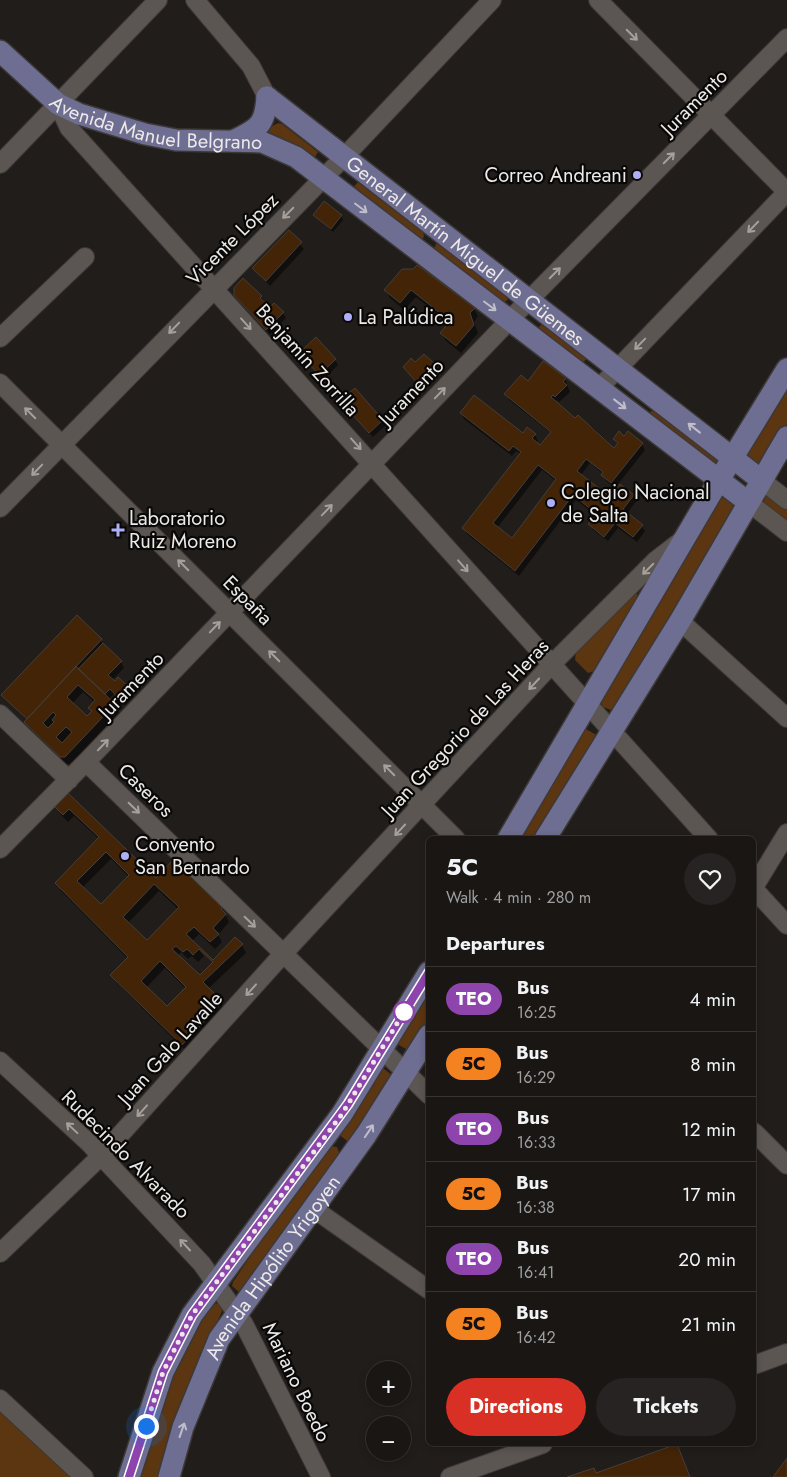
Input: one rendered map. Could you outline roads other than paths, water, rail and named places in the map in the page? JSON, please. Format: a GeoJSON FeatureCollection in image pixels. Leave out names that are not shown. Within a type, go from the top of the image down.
{"type":"FeatureCollection","features":[{"type":"Feature","properties":{"kind":"main road","name":"Avenida Manuel Belgrano"},"geometry":{"type":"LineString","coordinates":[[0,51],[58,104],[104,123],[145,134],[193,142],[262,142],[296,157],[322,178]]}},
{"type":"Feature","properties":{"kind":"main road"},"geometry":{"type":"LineString","coordinates":[[233,142],[260,125],[265,119],[267,97]]}},
{"type":"Feature","properties":{"kind":"main road","name":"General Martín Miguel de Güemes"},"geometry":{"type":"LineString","coordinates":[[267,97],[761,480]]}},
{"type":"Feature","properties":{"kind":"main road","name":"General Martín Miguel de Güemes"},"geometry":{"type":"LineString","coordinates":[[322,178],[748,502]]}},
{"type":"Feature","properties":{"kind":"main road"},"geometry":{"type":"LineString","coordinates":[[420,253],[438,231]]}},
{"type":"Feature","properties":{"kind":"main road"},"geometry":{"type":"LineString","coordinates":[[510,836],[732,457],[787,368]]}},
{"type":"Feature","properties":{"kind":"main road"},"geometry":{"type":"LineString","coordinates":[[547,836],[680,621],[787,437]]}},
{"type":"Feature","properties":{"kind":"main road","name":"Avenida Hipólito Yrigoyen"},"geometry":{"type":"LineString","coordinates":[[129,1477],[163,1372],[181,1334],[216,1282],[354,1095],[426,977]]}},
{"type":"Feature","properties":{"kind":"main road","name":"Avenida Hipólito Yrigoyen"},"geometry":{"type":"LineString","coordinates":[[169,1477],[184,1427],[213,1351],[237,1314],[347,1162],[426,1040]]}},
{"type":"Feature","properties":{"kind":"main road"},"geometry":{"type":"LineString","coordinates":[[320,1142],[333,1138],[341,1142],[347,1151],[347,1162]]}},
{"type":"Feature","properties":{"kind":"street"},"geometry":{"type":"LineString","coordinates":[[0,164],[158,0]]}},
{"type":"Feature","properties":{"kind":"street","name":"General Martín Miguel de Güemes"},"geometry":{"type":"LineString","coordinates":[[195,0],[251,66],[267,97]]}},
{"type":"Feature","properties":{"kind":"street","name":"Vicente López"},"geometry":{"type":"LineString","coordinates":[[0,508],[213,288],[344,157],[492,0]]}},
{"type":"Feature","properties":{"kind":"street"},"geometry":{"type":"LineString","coordinates":[[598,0],[787,192],[616,368],[599,388]]}},
{"type":"Feature","properties":{"kind":"street","name":"Juramento"},"geometry":{"type":"LineString","coordinates":[[0,849],[69,780],[528,301],[787,38]]}},
{"type":"Feature","properties":{"kind":"street","name":"Benjamín Zorrilla"},"geometry":{"type":"LineString","coordinates":[[58,104],[69,128],[373,463],[551,666],[612,730],[706,836]]}},
{"type":"Feature","properties":{"kind":"street"},"geometry":{"type":"LineString","coordinates":[[0,338],[85,257]]}},
{"type":"Feature","properties":{"kind":"street","name":"España"},"geometry":{"type":"LineString","coordinates":[[0,383],[453,836]]}},
{"type":"Feature","properties":{"kind":"street"},"geometry":{"type":"LineString","coordinates":[[761,480],[787,500]]}},
{"type":"Feature","properties":{"kind":"street"},"geometry":{"type":"LineString","coordinates":[[748,502],[787,532]]}},
{"type":"Feature","properties":{"kind":"street","name":"Juan Gregorio de Las Heras"},"geometry":{"type":"LineString","coordinates":[[283,954],[551,666],[655,561],[685,538]]}},
{"type":"Feature","properties":{"kind":"street"},"geometry":{"type":"LineString","coordinates":[[680,621],[787,718]]}},
{"type":"Feature","properties":{"kind":"street"},"geometry":{"type":"LineString","coordinates":[[0,714],[69,780]]}},
{"type":"Feature","properties":{"kind":"street","name":"Caseros"},"geometry":{"type":"LineString","coordinates":[[86,762],[426,1092]]}},
{"type":"Feature","properties":{"kind":"street"},"geometry":{"type":"LineString","coordinates":[[756,885],[787,833]]}},
{"type":"Feature","properties":{"kind":"street"},"geometry":{"type":"LineString","coordinates":[[756,890],[787,925]]}},
{"type":"Feature","properties":{"kind":"street","name":"Juan Galo Lavalle"},"geometry":{"type":"LineString","coordinates":[[0,1254],[101,1156],[283,954]]}},
{"type":"Feature","properties":{"kind":"street","name":"Rudecindo Alvarado"},"geometry":{"type":"LineString","coordinates":[[0,1061],[101,1156],[202,1264],[216,1282]]}},
{"type":"Feature","properties":{"kind":"street"},"geometry":{"type":"LineString","coordinates":[[756,1134],[787,1165]]}},
{"type":"Feature","properties":{"kind":"street"},"geometry":{"type":"LineString","coordinates":[[314,1209],[426,1288]]}},
{"type":"Feature","properties":{"kind":"street","name":"Mariano Boedo"},"geometry":{"type":"LineString","coordinates":[[216,1282],[250,1333],[321,1477]]}},
{"type":"Feature","properties":{"kind":"street"},"geometry":{"type":"LineString","coordinates":[[756,1365],[787,1353]]}},
{"type":"Feature","properties":{"kind":"street"},"geometry":{"type":"LineString","coordinates":[[0,1399],[84,1477]]}},
{"type":"Feature","properties":{"kind":"street"},"geometry":{"type":"LineString","coordinates":[[450,1477],[525,1447]]}},
{"type":"Feature","properties":{"kind":"place","name":"Correo Andreani"},"geometry":{"type":"Point","coordinates":[637,175]}},
{"type":"Feature","properties":{"kind":"place","name":"La Palúdica"},"geometry":{"type":"Point","coordinates":[348,317]}},
{"type":"Feature","properties":{"kind":"place","name":"Colegio Nacional de Salta"},"geometry":{"type":"Point","coordinates":[551,503]}},
{"type":"Feature","properties":{"kind":"place","name":"Laboratorio Ruiz Moreno"},"geometry":{"type":"Point","coordinates":[118,530]}},
{"type":"Feature","properties":{"kind":"place","name":"Convento San Bernardo"},"geometry":{"type":"Point","coordinates":[125,856]}}]}
